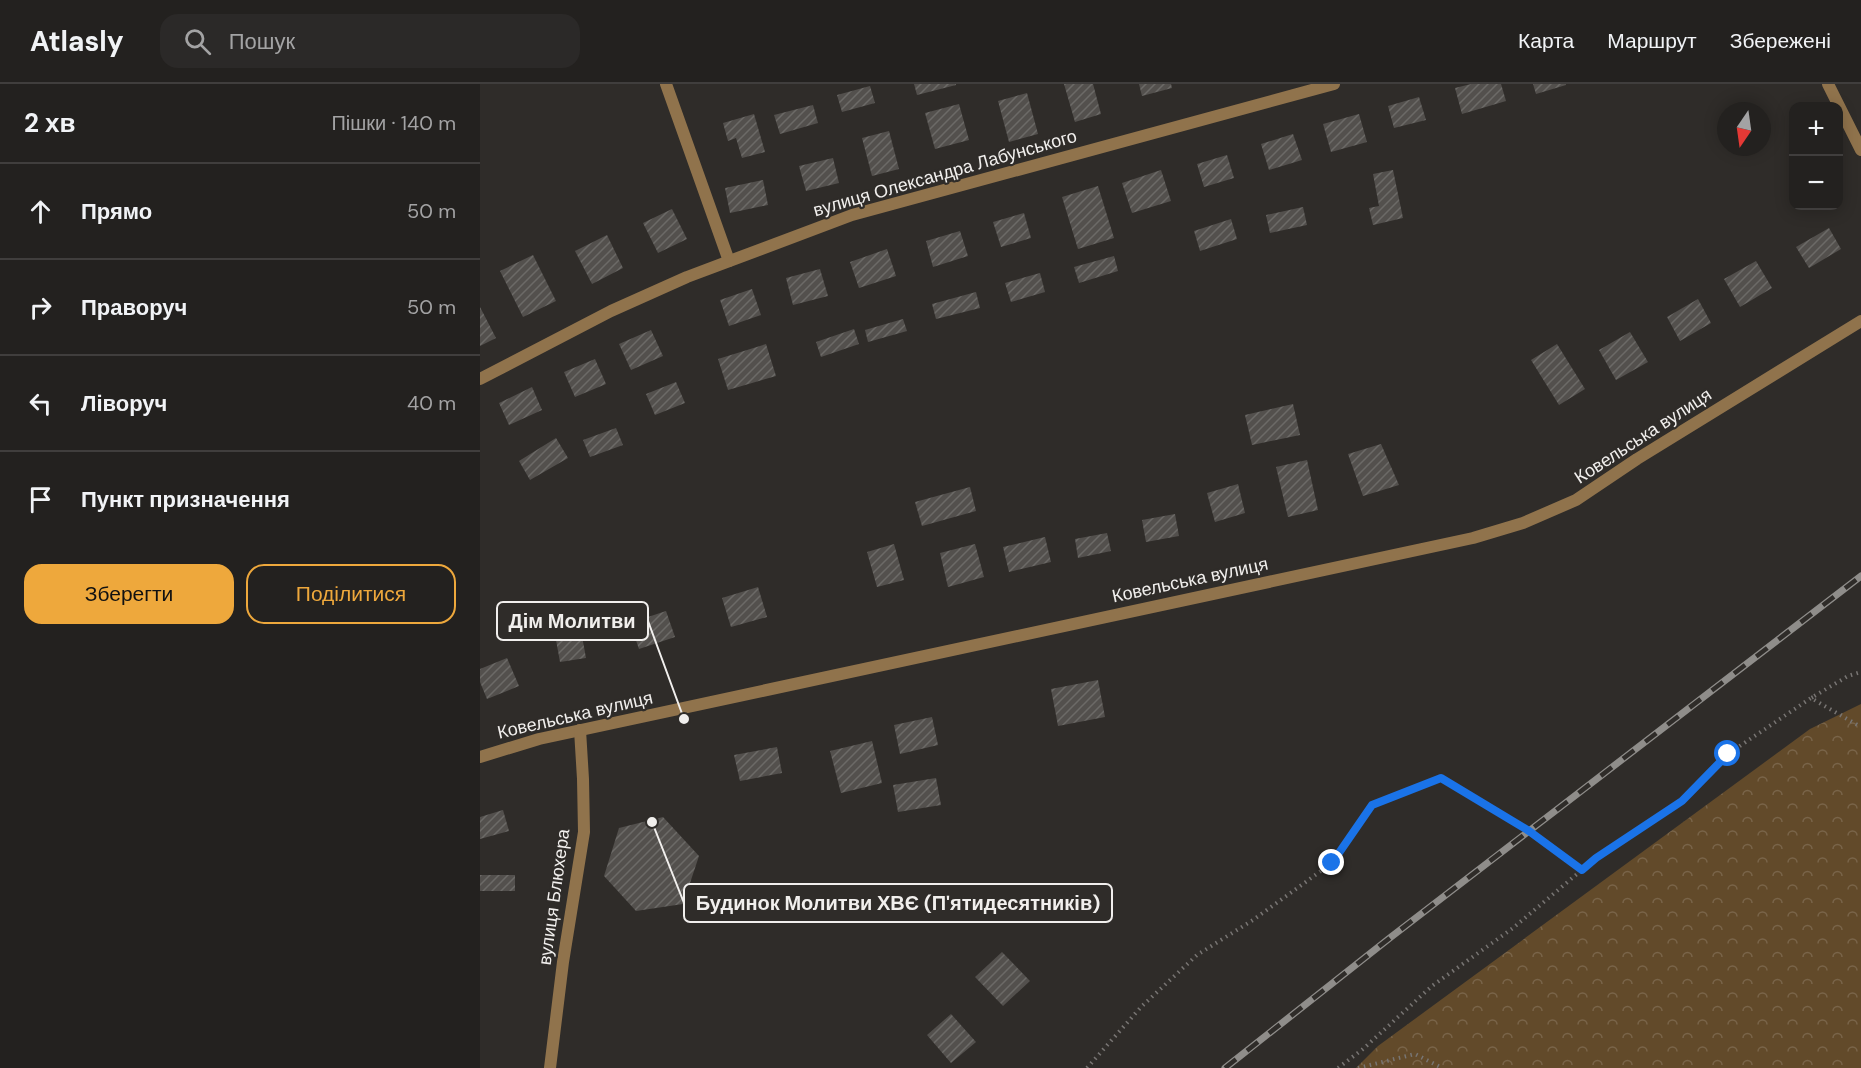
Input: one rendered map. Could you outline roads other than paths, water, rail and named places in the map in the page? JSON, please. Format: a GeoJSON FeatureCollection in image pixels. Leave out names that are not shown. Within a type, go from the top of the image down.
{"type":"FeatureCollection","features":[{"type":"Feature","properties":{"kind":"street"},"geometry":{"type":"LineString","coordinates":[[666,84],[729,261]]}},
{"type":"Feature","properties":{"kind":"street","name":"вулиця Олександра Лабунського"},"geometry":{"type":"LineString","coordinates":[[480,379],[611,311],[687,277],[852,215],[1334,84]]}},
{"type":"Feature","properties":{"kind":"street"},"geometry":{"type":"LineString","coordinates":[[1828,84],[1861,150]]}},
{"type":"Feature","properties":{"kind":"street","name":"Ковельська вулиця"},"geometry":{"type":"LineString","coordinates":[[480,757],[539,739],[1473,538],[1523,523],[1575,500],[1637,459],[1861,321]]}},
{"type":"Feature","properties":{"kind":"street","name":"вулиця Блюхера"},"geometry":{"type":"LineString","coordinates":[[550,1068],[563,962],[584,832],[584,779],[580,730]]}},
{"type":"Feature","properties":{"kind":"railway"},"geometry":{"type":"LineString","coordinates":[[1225,1068],[1391,937],[1861,576]]}},
{"type":"Feature","properties":{"kind":"place","name":"Дім Молитви"},"geometry":{"type":"Point","coordinates":[684,719]}},
{"type":"Feature","properties":{"kind":"place","name":"Будинок Молитви ХВЄ (П'ятидесятників)"},"geometry":{"type":"Point","coordinates":[652,822]}}]}
